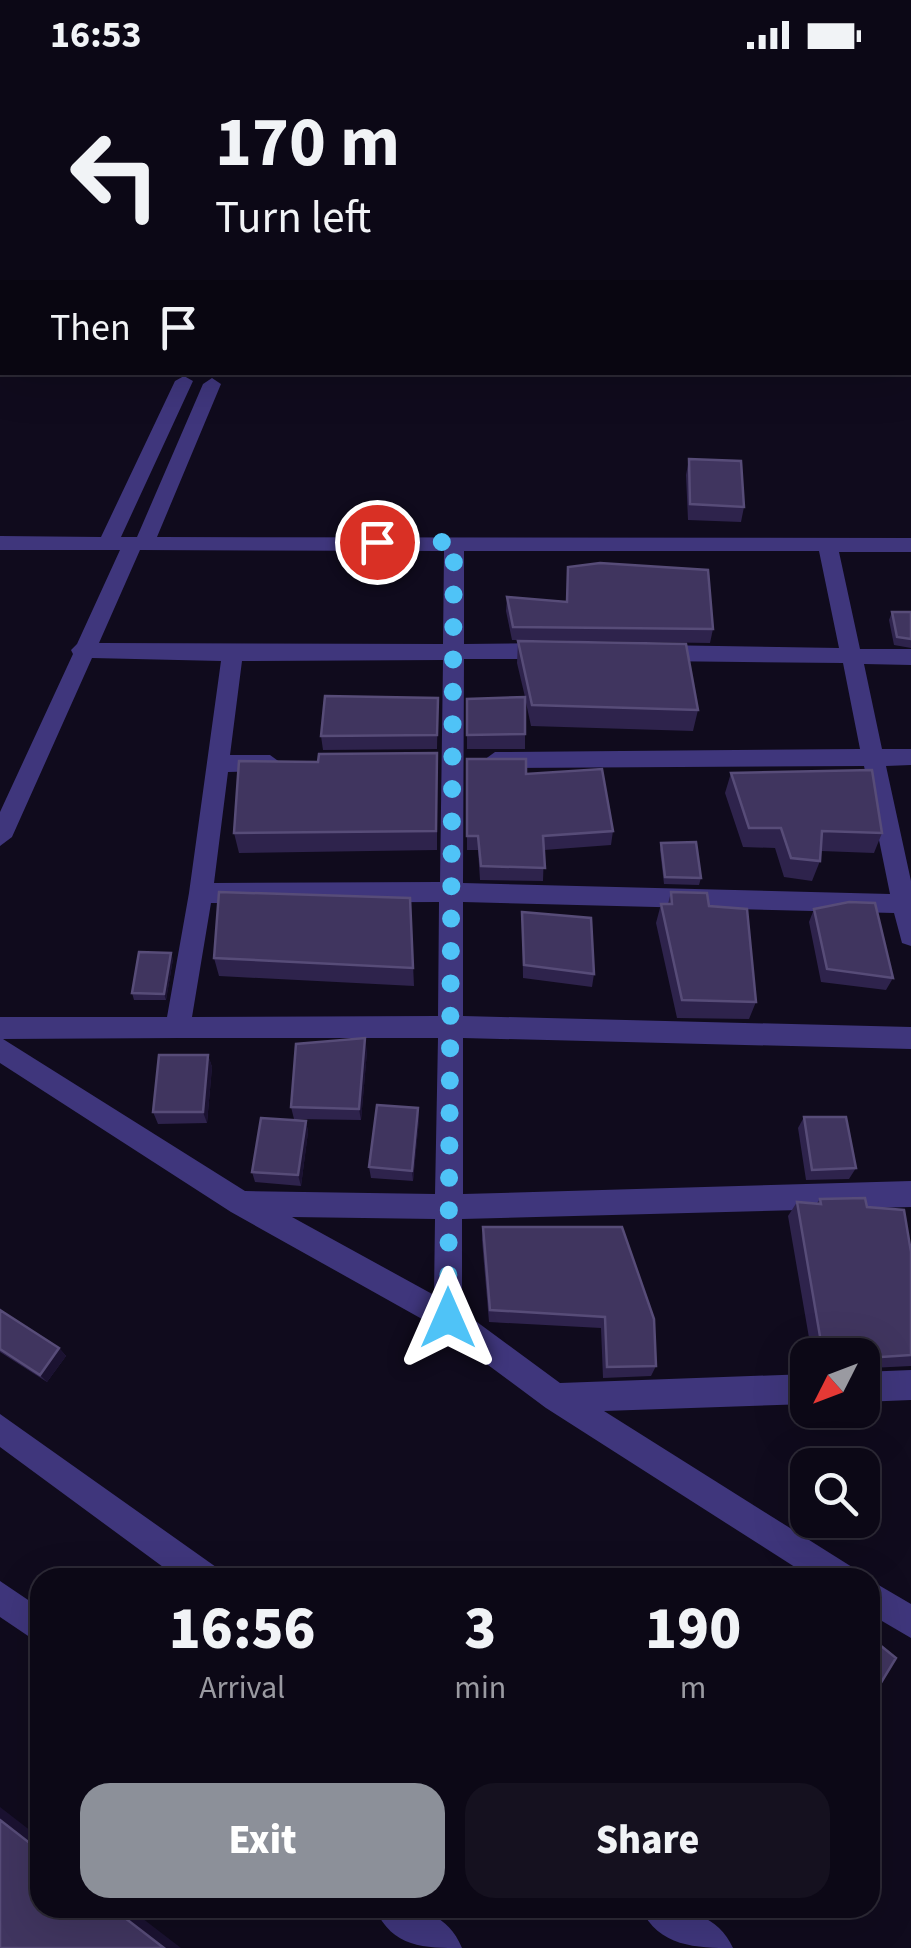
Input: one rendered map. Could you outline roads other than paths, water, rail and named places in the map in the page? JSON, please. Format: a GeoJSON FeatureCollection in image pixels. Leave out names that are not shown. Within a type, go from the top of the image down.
{"type":"FeatureCollection","features":[{"type":"Feature","properties":{"kind":"street"},"geometry":{"type":"LineString","coordinates":[[0,836],[82,650],[220,381],[180,377],[108,544]]}},
{"type":"Feature","properties":{"kind":"street"},"geometry":{"type":"LineString","coordinates":[[448,1318],[452,892],[443,761],[454,650],[454,542]]}},
{"type":"Feature","properties":{"kind":"street"},"geometry":{"type":"LineString","coordinates":[[0,543],[911,545]]}},
{"type":"Feature","properties":{"kind":"street"},"geometry":{"type":"LineString","coordinates":[[828,545],[871,756],[908,904],[911,936]]}},
{"type":"Feature","properties":{"kind":"street"},"geometry":{"type":"LineString","coordinates":[[82,650],[232,654],[576,651]]}},
{"type":"Feature","properties":{"kind":"street"},"geometry":{"type":"LineString","coordinates":[[634,652],[911,656]]}},
{"type":"Feature","properties":{"kind":"street"},"geometry":{"type":"LineString","coordinates":[[178,1028],[202,893],[232,654]]}},
{"type":"Feature","properties":{"kind":"street"},"geometry":{"type":"LineString","coordinates":[[443,761],[911,757]]}},
{"type":"Feature","properties":{"kind":"street"},"geometry":{"type":"LineString","coordinates":[[216,764],[294,763]]}},
{"type":"Feature","properties":{"kind":"street"},"geometry":{"type":"LineString","coordinates":[[202,893],[452,892],[908,904]]}},
{"type":"Feature","properties":{"kind":"street"},"geometry":{"type":"LineString","coordinates":[[0,1028],[450,1027],[911,1038]]}},
{"type":"Feature","properties":{"kind":"street"},"geometry":{"type":"LineString","coordinates":[[0,1049],[241,1203],[448,1318],[556,1398],[825,1568]]}},
{"type":"Feature","properties":{"kind":"street"},"geometry":{"type":"LineString","coordinates":[[241,1203],[449,1207],[911,1194]]}},
{"type":"Feature","properties":{"kind":"street"},"geometry":{"type":"LineString","coordinates":[[880,1386],[911,1385]]}},
{"type":"Feature","properties":{"kind":"street"},"geometry":{"type":"LineString","coordinates":[[556,1398],[790,1390]]}},
{"type":"Feature","properties":{"kind":"street"},"geometry":{"type":"LineString","coordinates":[[0,1429],[191,1568]]}},
{"type":"Feature","properties":{"kind":"street"},"geometry":{"type":"LineString","coordinates":[[0,1597],[30,1620]]}},
{"type":"Feature","properties":{"kind":"street"},"geometry":{"type":"LineString","coordinates":[[880,1602],[911,1622]]}},
{"type":"Feature","properties":{"kind":"street"},"geometry":{"type":"LineString","coordinates":[[406,1918],[444,1948]]}},
{"type":"Feature","properties":{"kind":"street"},"geometry":{"type":"LineString","coordinates":[[673,1918],[715,1948]]}}]}
